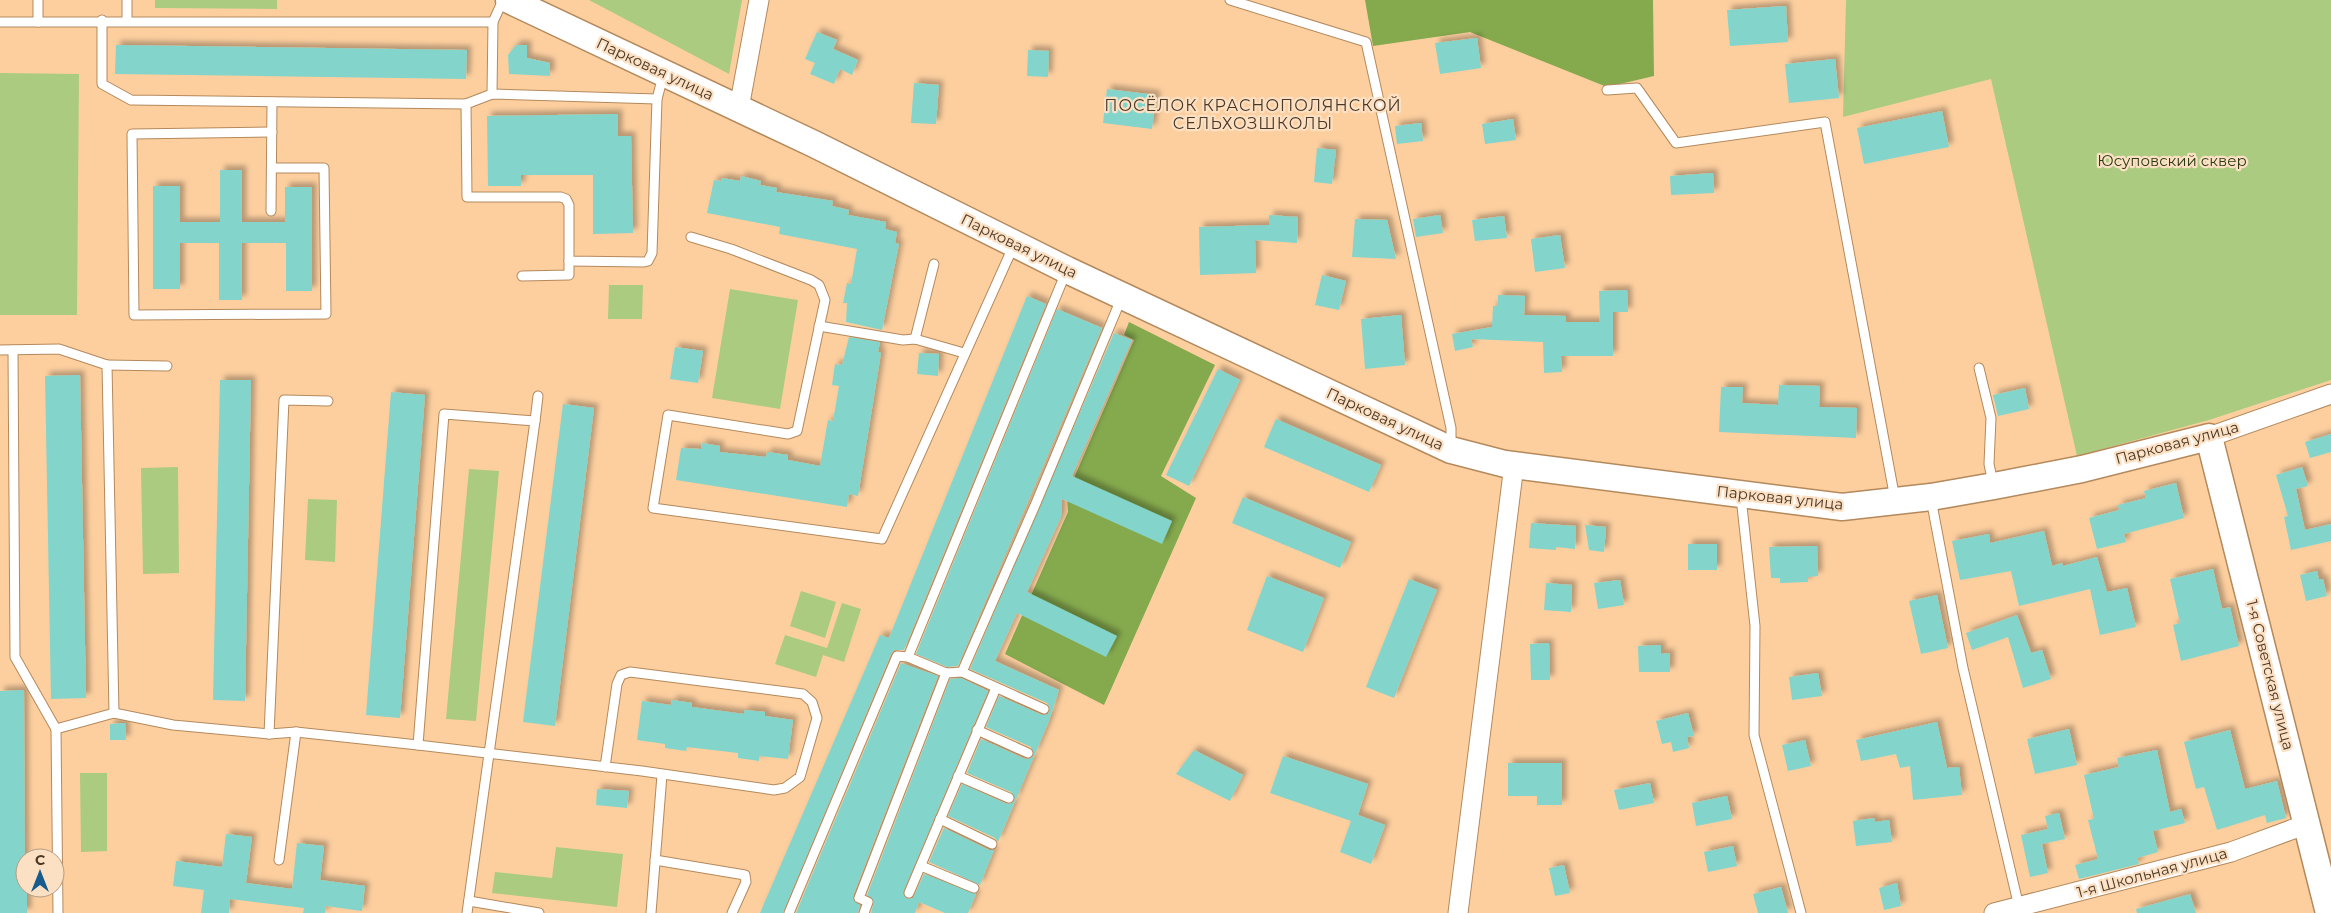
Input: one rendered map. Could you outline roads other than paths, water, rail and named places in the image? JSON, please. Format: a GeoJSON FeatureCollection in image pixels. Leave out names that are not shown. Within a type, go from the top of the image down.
{"type":"FeatureCollection","features":[{"type":"Feature","properties":{"kind":"street","name":"Парковая улица"},"geometry":{"type":"LineString","coordinates":[[509,0],[739,108],[1067,270],[1451,450],[1514,465],[1842,507],[1931,497],[2082,469],[2209,437],[2331,394]]}},
{"type":"Feature","properties":{"kind":"street"},"geometry":{"type":"LineString","coordinates":[[739,108],[759,0]]}},
{"type":"Feature","properties":{"kind":"street","name":"1-я Советская улица"},"geometry":{"type":"LineString","coordinates":[[2209,437],[2329,913]]}},
{"type":"Feature","properties":{"kind":"street"},"geometry":{"type":"LineString","coordinates":[[1458,913],[1514,465]]}},
{"type":"Feature","properties":{"kind":"street","name":"1-я Школьная улица"},"geometry":{"type":"LineString","coordinates":[[1994,913],[2232,852],[2307,824]]}},
{"type":"Feature","properties":{"kind":"lane"},"geometry":{"type":"LineString","coordinates":[[38,0],[38,22]]}},
{"type":"Feature","properties":{"kind":"lane"},"geometry":{"type":"LineString","coordinates":[[126,20],[127,0]]}},
{"type":"Feature","properties":{"kind":"lane"},"geometry":{"type":"LineString","coordinates":[[492,94],[492,22],[503,0]]}},
{"type":"Feature","properties":{"kind":"lane"},"geometry":{"type":"LineString","coordinates":[[1230,0],[1366,42],[1451,428],[1451,450]]}},
{"type":"Feature","properties":{"kind":"lane"},"geometry":{"type":"LineString","coordinates":[[102,20],[102,84],[131,100],[466,104],[492,94],[657,99]]}},
{"type":"Feature","properties":{"kind":"lane"},"geometry":{"type":"LineString","coordinates":[[0,22],[102,20],[492,22]]}},
{"type":"Feature","properties":{"kind":"lane"},"geometry":{"type":"LineString","coordinates":[[569,261],[644,262],[651,257],[657,99],[664,73]]}},
{"type":"Feature","properties":{"kind":"lane"},"geometry":{"type":"LineString","coordinates":[[1607,90],[1636,88],[1676,143],[1825,122],[1895,502]]}},
{"type":"Feature","properties":{"kind":"lane"},"geometry":{"type":"LineString","coordinates":[[272,102],[272,211]]}},
{"type":"Feature","properties":{"kind":"lane"},"geometry":{"type":"LineString","coordinates":[[466,104],[467,197],[566,199],[569,205],[569,276],[522,276]]}},
{"type":"Feature","properties":{"kind":"lane"},"geometry":{"type":"LineString","coordinates":[[272,132],[132,134],[134,315],[326,314],[324,168],[272,168]]}},
{"type":"Feature","properties":{"kind":"lane"},"geometry":{"type":"LineString","coordinates":[[691,237],[731,249],[811,280],[819,285],[824,300],[797,431],[788,434],[668,415],[653,508],[882,538],[964,353],[1015,244]]}},
{"type":"Feature","properties":{"kind":"lane"},"geometry":{"type":"LineString","coordinates":[[915,339],[934,264]]}},
{"type":"Feature","properties":{"kind":"lane"},"geometry":{"type":"LineString","coordinates":[[908,657],[1067,270]]}},
{"type":"Feature","properties":{"kind":"lane"},"geometry":{"type":"LineString","coordinates":[[962,672],[1040,494],[1123,296]]}},
{"type":"Feature","properties":{"kind":"lane"},"geometry":{"type":"LineString","coordinates":[[819,326],[903,340],[915,339],[964,353]]}},
{"type":"Feature","properties":{"kind":"lane"},"geometry":{"type":"LineString","coordinates":[[0,350],[58,349],[107,365],[167,366]]}},
{"type":"Feature","properties":{"kind":"lane"},"geometry":{"type":"LineString","coordinates":[[13,350],[15,657],[56,729],[58,913]]}},
{"type":"Feature","properties":{"kind":"lane"},"geometry":{"type":"LineString","coordinates":[[107,365],[114,713]]}},
{"type":"Feature","properties":{"kind":"lane"},"geometry":{"type":"LineString","coordinates":[[1979,368],[1991,418],[1989,464],[1994,486]]}},
{"type":"Feature","properties":{"kind":"lane"},"geometry":{"type":"LineString","coordinates":[[468,913],[538,396]]}},
{"type":"Feature","properties":{"kind":"lane"},"geometry":{"type":"LineString","coordinates":[[269,734],[284,400],[328,401]]}},
{"type":"Feature","properties":{"kind":"lane"},"geometry":{"type":"LineString","coordinates":[[418,745],[444,414],[535,421]]}},
{"type":"Feature","properties":{"kind":"lane"},"geometry":{"type":"LineString","coordinates":[[1741,494],[1755,626],[1754,735],[1801,913]]}},
{"type":"Feature","properties":{"kind":"lane"},"geometry":{"type":"LineString","coordinates":[[1931,497],[1963,668],[2019,907]]}},
{"type":"Feature","properties":{"kind":"lane"},"geometry":{"type":"LineString","coordinates":[[789,913],[897,656],[908,657],[946,673],[962,672],[1044,709]]}},
{"type":"Feature","properties":{"kind":"lane"},"geometry":{"type":"LineString","coordinates":[[56,729],[114,713],[173,725],[269,734],[296,732],[418,745],[605,767],[774,790],[785,788],[800,777],[817,718],[812,702],[802,694],[630,672],[621,675],[617,684],[605,767]]}},
{"type":"Feature","properties":{"kind":"lane"},"geometry":{"type":"LineString","coordinates":[[864,913],[868,902],[859,898],[946,673]]}},
{"type":"Feature","properties":{"kind":"lane"},"geometry":{"type":"LineString","coordinates":[[910,893],[996,688]]}},
{"type":"Feature","properties":{"kind":"lane"},"geometry":{"type":"LineString","coordinates":[[977,730],[1028,753]]}},
{"type":"Feature","properties":{"kind":"lane"},"geometry":{"type":"LineString","coordinates":[[279,860],[296,732]]}},
{"type":"Feature","properties":{"kind":"lane"},"geometry":{"type":"LineString","coordinates":[[651,913],[662,775]]}},
{"type":"Feature","properties":{"kind":"lane"},"geometry":{"type":"LineString","coordinates":[[958,776],[1009,798]]}},
{"type":"Feature","properties":{"kind":"lane"},"geometry":{"type":"LineString","coordinates":[[940,819],[992,844]]}},
{"type":"Feature","properties":{"kind":"lane"},"geometry":{"type":"LineString","coordinates":[[655,860],[745,875],[746,882],[732,913]]}},
{"type":"Feature","properties":{"kind":"lane"},"geometry":{"type":"LineString","coordinates":[[921,866],[974,888]]}},
{"type":"Feature","properties":{"kind":"lane"},"geometry":{"type":"LineString","coordinates":[[469,901],[539,913]]}},
{"type":"Feature","properties":{"kind":"district","name":"ПОСЁЛОК КРАСНОПОЛЯНСКОЙ СЕЛЬХОЗШКОЛЫ"},"geometry":{"type":"Point","coordinates":[1253,114]}},
{"type":"Feature","properties":{"kind":"park label","name":"Юсуповский сквер"},"geometry":{"type":"Point","coordinates":[2172,161]}}]}
